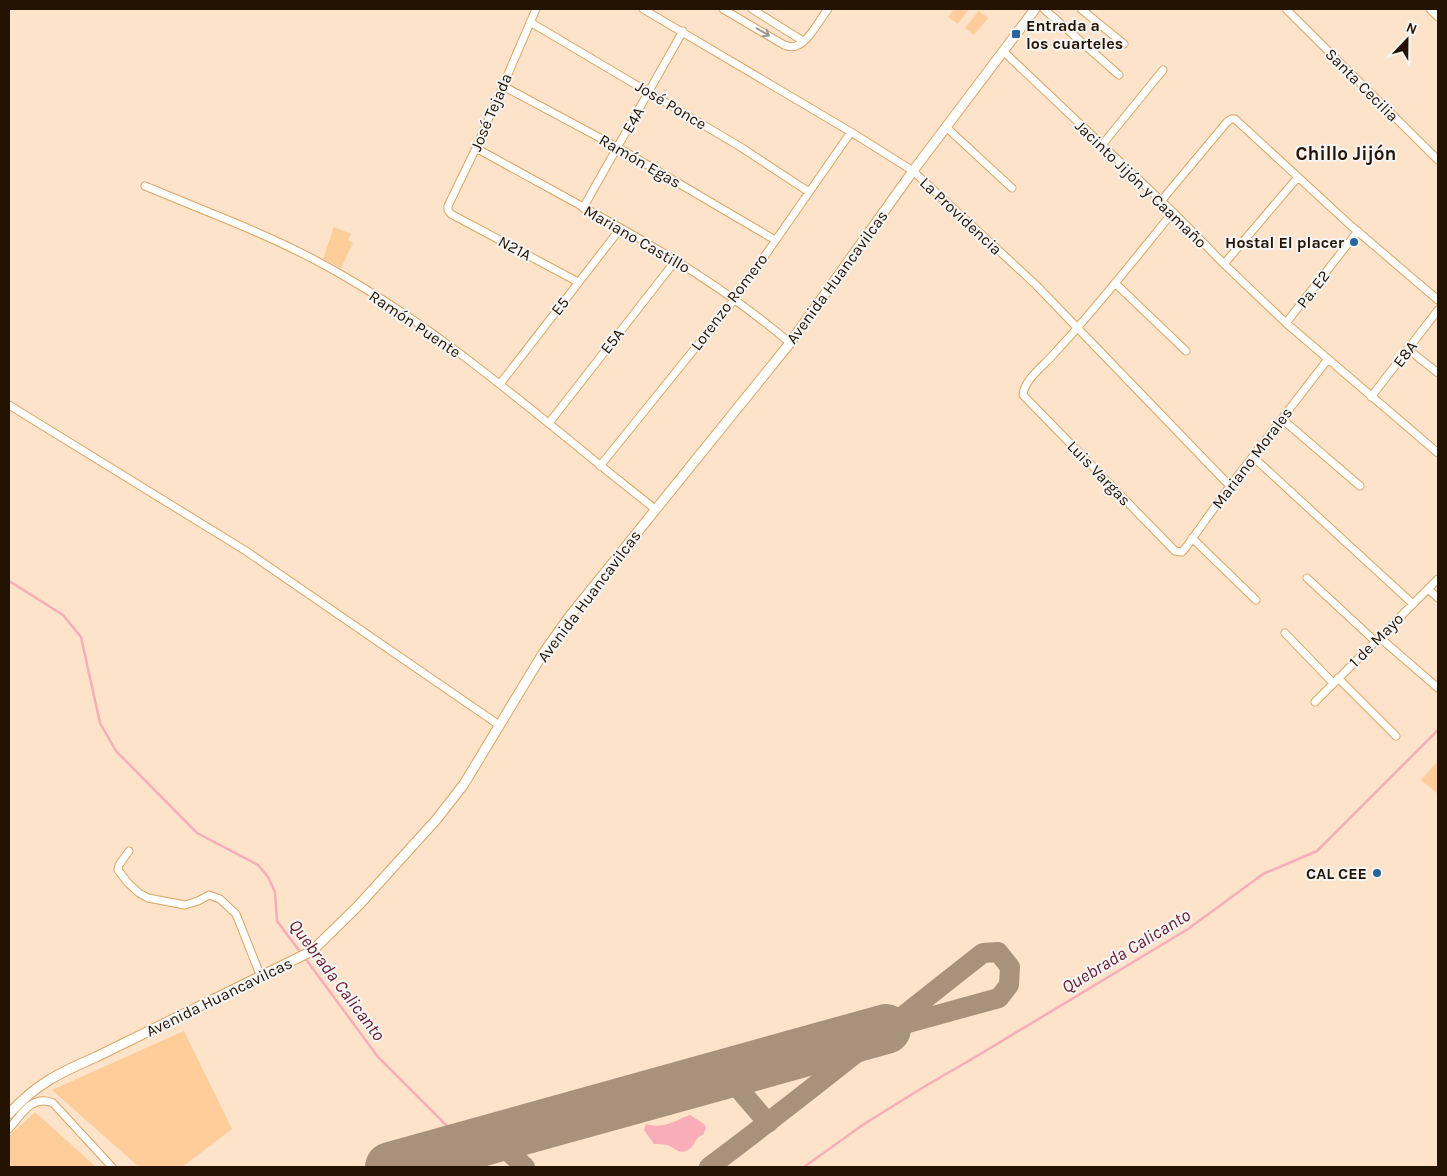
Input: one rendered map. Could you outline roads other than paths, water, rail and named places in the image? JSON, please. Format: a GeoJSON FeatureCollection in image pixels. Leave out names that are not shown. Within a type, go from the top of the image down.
{"type":"FeatureCollection","features":[{"type":"Feature","properties":{"kind":"street","name":"José Tejada"},"geometry":{"type":"LineString","coordinates":[[451,214],[448,206],[476,148],[536,9]]}},
{"type":"Feature","properties":{"kind":"street","name":"La Providencia"},"geometry":{"type":"LineString","coordinates":[[643,9],[683,31],[913,171],[1036,285],[1230,486]]}},
{"type":"Feature","properties":{"kind":"street"},"geometry":{"type":"LineString","coordinates":[[723,9],[784,45],[792,47],[799,46],[810,36],[828,9]]}},
{"type":"Feature","properties":{"kind":"street"},"geometry":{"type":"LineString","coordinates":[[752,9],[803,41]]}},
{"type":"Feature","properties":{"kind":"street","name":"Avenida Huancavilcas"},"geometry":{"type":"LineString","coordinates":[[9,1114],[36,1088],[62,1072],[312,951],[358,906],[436,820],[464,784],[542,655],[569,617],[790,343],[913,171],[1035,9]]}},
{"type":"Feature","properties":{"kind":"street"},"geometry":{"type":"LineString","coordinates":[[1044,9],[1118,75]]}},
{"type":"Feature","properties":{"kind":"street"},"geometry":{"type":"LineString","coordinates":[[1081,9],[1124,44]]}},
{"type":"Feature","properties":{"kind":"street","name":"Santa Cecilia"},"geometry":{"type":"LineString","coordinates":[[1286,9],[1438,160]]}},
{"type":"Feature","properties":{"kind":"street"},"geometry":{"type":"LineString","coordinates":[[1430,9],[1438,17]]}},
{"type":"Feature","properties":{"kind":"street","name":"José Ponce"},"geometry":{"type":"LineString","coordinates":[[530,22],[739,146],[809,192]]}},
{"type":"Feature","properties":{"kind":"street","name":"E4A"},"geometry":{"type":"LineString","coordinates":[[583,208],[683,31]]}},
{"type":"Feature","properties":{"kind":"street","name":"Jacinto Jijón y Caamaño"},"geometry":{"type":"LineString","coordinates":[[1003,51],[1173,212],[1286,324],[1438,453]]}},
{"type":"Feature","properties":{"kind":"street"},"geometry":{"type":"LineString","coordinates":[[1102,145],[1162,70]]}},
{"type":"Feature","properties":{"kind":"street","name":"Ramón Egas"},"geometry":{"type":"LineString","coordinates":[[503,86],[618,147],[775,240]]}},
{"type":"Feature","properties":{"kind":"street"},"geometry":{"type":"LineString","coordinates":[[1161,201],[1231,119],[1235,119],[1358,231],[1438,300]]}},
{"type":"Feature","properties":{"kind":"street"},"geometry":{"type":"LineString","coordinates":[[946,127],[1012,188]]}},
{"type":"Feature","properties":{"kind":"street","name":"Lorenzo Romero"},"geometry":{"type":"LineString","coordinates":[[600,466],[734,300],[850,132]]}},
{"type":"Feature","properties":{"kind":"street","name":"Mariano Castillo"},"geometry":{"type":"LineString","coordinates":[[476,148],[676,260],[734,300],[790,343]]}},
{"type":"Feature","properties":{"kind":"street"},"geometry":{"type":"LineString","coordinates":[[1224,264],[1298,177]]}},
{"type":"Feature","properties":{"kind":"street","name":"Ramón Puente"},"geometry":{"type":"LineString","coordinates":[[145,186],[261,234],[316,261],[382,300],[437,336],[500,384],[656,510]]}},
{"type":"Feature","properties":{"kind":"street"},"geometry":{"type":"LineString","coordinates":[[1078,329],[1173,212]]}},
{"type":"Feature","properties":{"kind":"street","name":"N21A"},"geometry":{"type":"LineString","coordinates":[[451,214],[578,282]]}},
{"type":"Feature","properties":{"kind":"street","name":"E5"},"geometry":{"type":"LineString","coordinates":[[500,384],[620,229]]}},
{"type":"Feature","properties":{"kind":"street","name":"Pa. E2"},"geometry":{"type":"LineString","coordinates":[[1286,324],[1358,231]]}},
{"type":"Feature","properties":{"kind":"street","name":"E5A"},"geometry":{"type":"LineString","coordinates":[[549,422],[676,260]]}},
{"type":"Feature","properties":{"kind":"street"},"geometry":{"type":"LineString","coordinates":[[1114,283],[1186,351]]}},
{"type":"Feature","properties":{"kind":"street","name":"E8A"},"geometry":{"type":"LineString","coordinates":[[1371,397],[1438,310]]}},
{"type":"Feature","properties":{"kind":"street","name":"Luis Vargas"},"geometry":{"type":"LineString","coordinates":[[1078,329],[1029,381],[1023,395],[1175,552]]}},
{"type":"Feature","properties":{"kind":"street"},"geometry":{"type":"LineString","coordinates":[[1409,350],[1438,373]]}},
{"type":"Feature","properties":{"kind":"street","name":"Mariano Morales"},"geometry":{"type":"LineString","coordinates":[[1175,552],[1182,552],[1230,486],[1328,360]]}},
{"type":"Feature","properties":{"kind":"street"},"geometry":{"type":"LineString","coordinates":[[9,405],[61,439],[246,551],[498,725]]}},
{"type":"Feature","properties":{"kind":"street"},"geometry":{"type":"LineString","coordinates":[[1282,419],[1360,486]]}},
{"type":"Feature","properties":{"kind":"street"},"geometry":{"type":"LineString","coordinates":[[1253,457],[1413,604]]}},
{"type":"Feature","properties":{"kind":"street"},"geometry":{"type":"LineString","coordinates":[[1192,538],[1256,600]]}},
{"type":"Feature","properties":{"kind":"street"},"geometry":{"type":"LineString","coordinates":[[1307,578],[1377,639],[1438,688]]}},
{"type":"Feature","properties":{"kind":"street","name":"1 de Mayo"},"geometry":{"type":"LineString","coordinates":[[1315,702],[1438,579]]}},
{"type":"Feature","properties":{"kind":"street"},"geometry":{"type":"LineString","coordinates":[[1428,589],[1438,598]]}},
{"type":"Feature","properties":{"kind":"street"},"geometry":{"type":"LineString","coordinates":[[1284,632],[1396,736]]}},
{"type":"Feature","properties":{"kind":"street"},"geometry":{"type":"LineString","coordinates":[[129,851],[119,865],[118,870],[128,883],[148,898],[185,905],[212,895],[227,905],[236,914],[260,977]]}},
{"type":"Feature","properties":{"kind":"street"},"geometry":{"type":"LineString","coordinates":[[9,1129],[30,1105],[36,1101],[47,1101],[53,1104],[112,1167]]}},
{"type":"Feature","properties":{"kind":"waterway","name":"Quebrada Calicanto"},"geometry":{"type":"LineString","coordinates":[[9,581],[63,615],[81,637],[100,723],[116,751],[197,833],[258,865],[268,877],[275,892],[277,921],[301,953]]}},
{"type":"Feature","properties":{"kind":"waterway","name":"Quebrada Calicanto"},"geometry":{"type":"LineString","coordinates":[[804,1167],[864,1124],[1188,929],[1263,874],[1317,851],[1438,730]]}},
{"type":"Feature","properties":{"kind":"waterway","name":"Quebrada Calicanto"},"geometry":{"type":"LineString","coordinates":[[305,958],[378,1057],[488,1167]]}},
{"type":"Feature","properties":{"kind":"place","name":"Entrada a los cuarteles"},"geometry":{"type":"Point","coordinates":[1016,34]}},
{"type":"Feature","properties":{"kind":"place","name":"Hostal El placer"},"geometry":{"type":"Point","coordinates":[1354,242]}},
{"type":"Feature","properties":{"kind":"place","name":"CAL CEE"},"geometry":{"type":"Point","coordinates":[1377,873]}},
{"type":"Feature","properties":{"kind":"district","name":"Chillo Jijón"},"geometry":{"type":"Point","coordinates":[1346,154]}}]}
